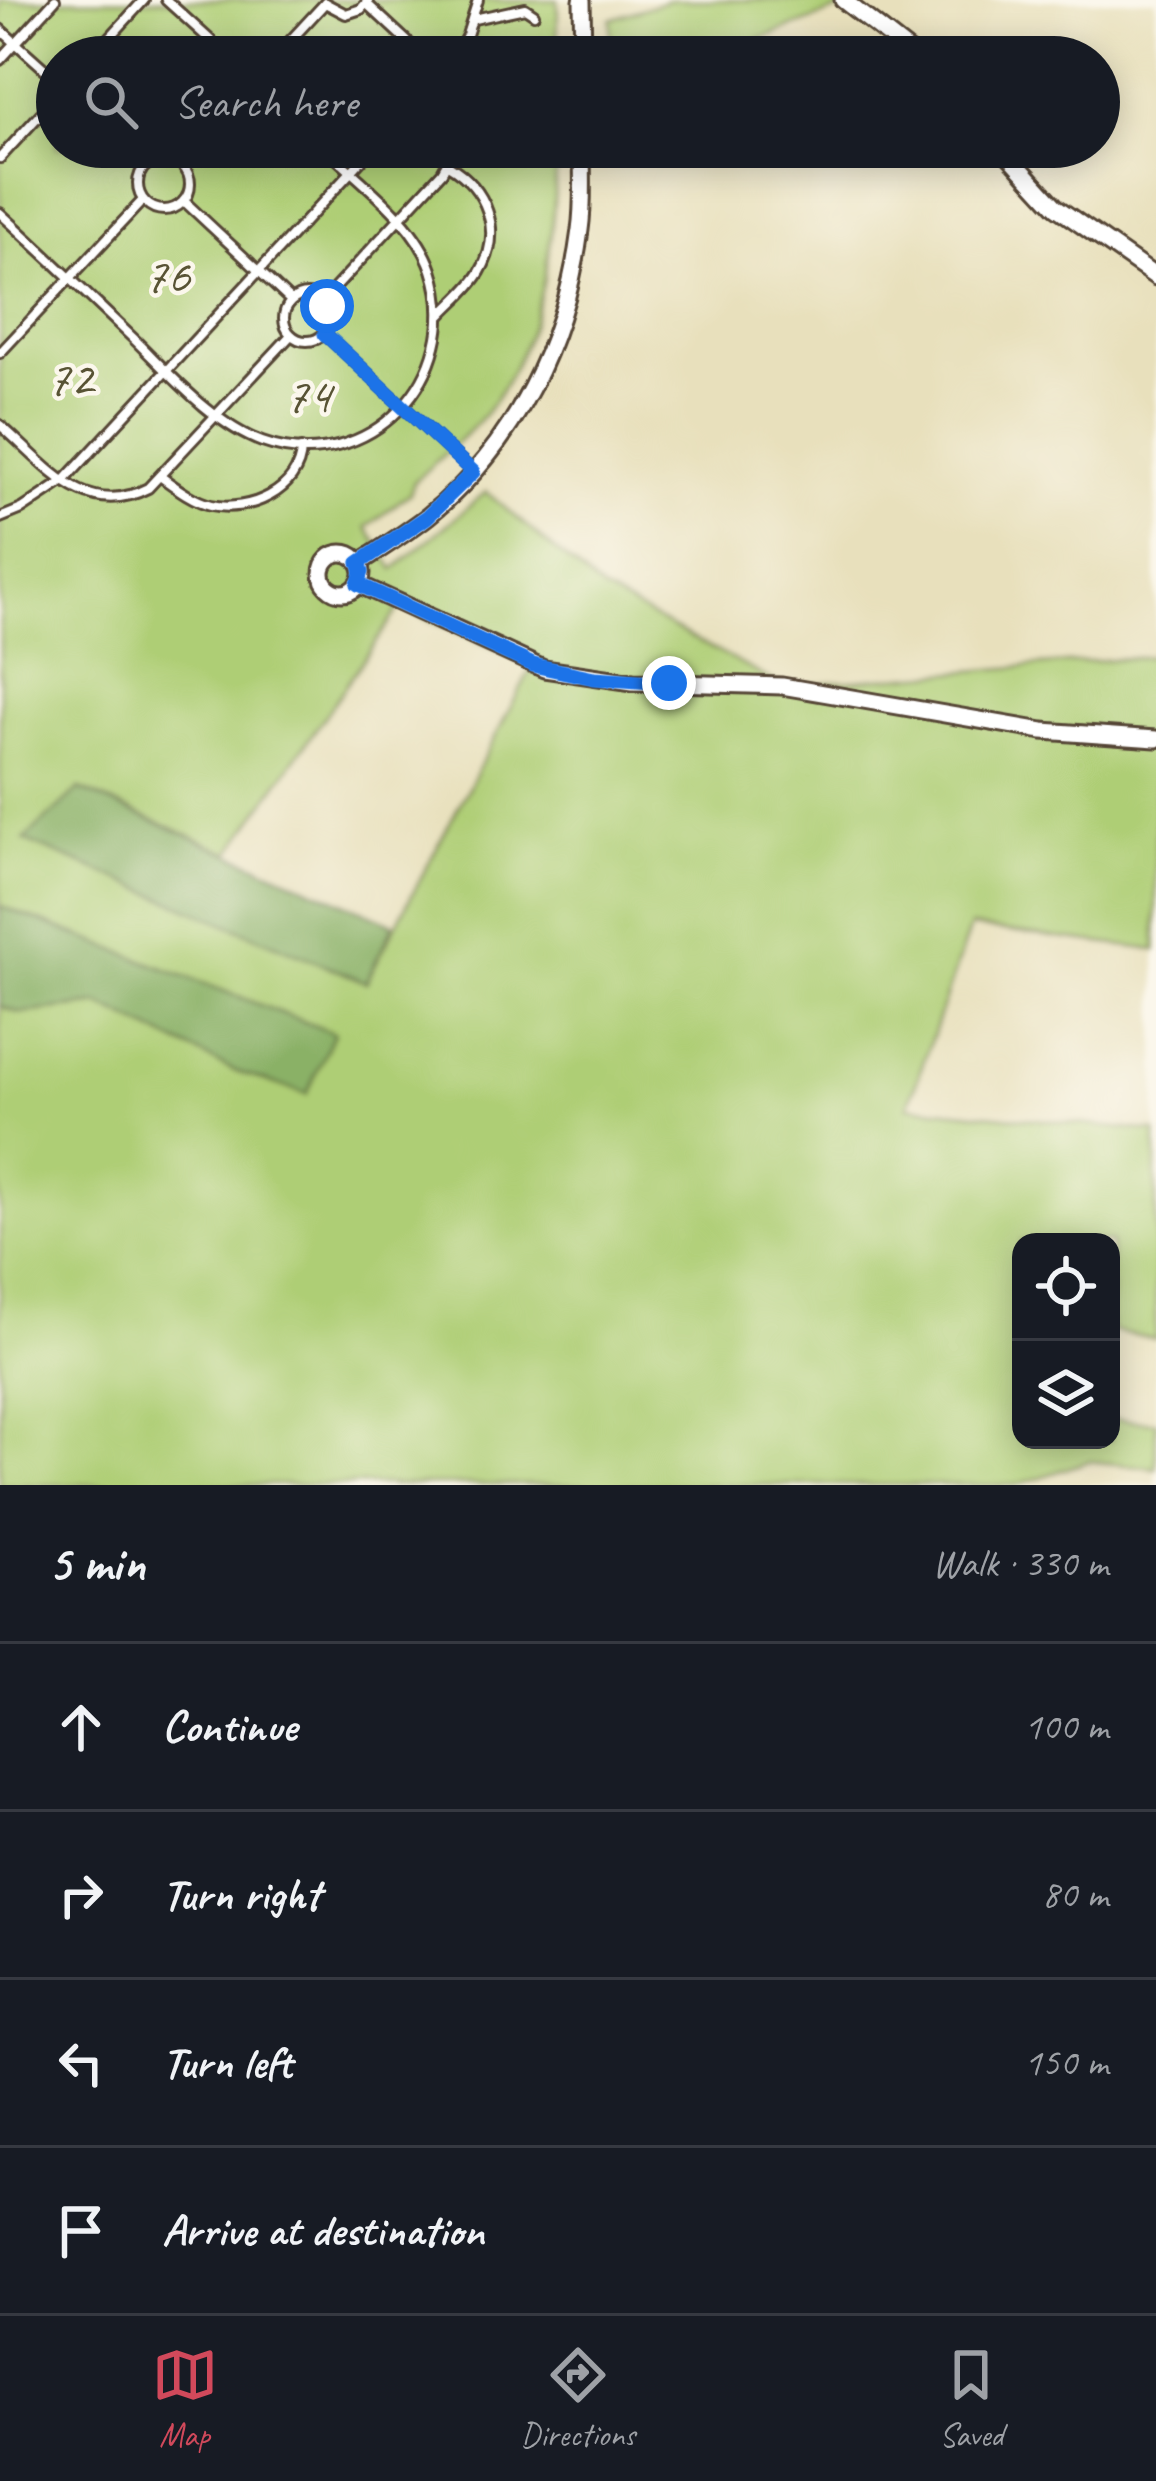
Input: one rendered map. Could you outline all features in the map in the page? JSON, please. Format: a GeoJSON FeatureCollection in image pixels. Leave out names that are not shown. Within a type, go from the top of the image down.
{"type":"FeatureCollection","features":[{"type":"Feature","properties":{"kind":"street"},"geometry":{"type":"LineString","coordinates":[[582,0],[583,36]]}},
{"type":"Feature","properties":{"kind":"street"},"geometry":{"type":"LineString","coordinates":[[843,0],[889,36]]}},
{"type":"Feature","properties":{"kind":"street"},"geometry":{"type":"LineString","coordinates":[[359,563],[427,517],[473,472],[513,419],[549,356],[572,279],[581,226],[582,168]]}},
{"type":"Feature","properties":{"kind":"street"},"geometry":{"type":"LineString","coordinates":[[1020,168],[1056,207],[1156,277]]}},
{"type":"Feature","properties":{"kind":"street"},"geometry":{"type":"LineString","coordinates":[[341,553],[359,563],[358,584],[350,592],[333,591],[322,572],[328,559],[341,553]]}},
{"type":"Feature","properties":{"kind":"street"},"geometry":{"type":"LineString","coordinates":[[358,584],[533,665],[561,672],[633,682],[782,686],[1043,731],[1156,739]]}},
{"type":"Feature","properties":{"kind":"lane"},"geometry":{"type":"LineString","coordinates":[[0,60],[55,0]]}},
{"type":"Feature","properties":{"kind":"lane"},"geometry":{"type":"LineString","coordinates":[[111,36],[144,0]]}},
{"type":"Feature","properties":{"kind":"lane"},"geometry":{"type":"LineString","coordinates":[[166,0],[206,36]]}},
{"type":"Feature","properties":{"kind":"lane"},"geometry":{"type":"LineString","coordinates":[[466,36],[478,0]]}},
{"type":"Feature","properties":{"kind":"lane"},"geometry":{"type":"LineString","coordinates":[[294,36],[324,2],[346,14],[368,2],[403,36]]}},
{"type":"Feature","properties":{"kind":"lane"},"geometry":{"type":"LineString","coordinates":[[474,19],[525,8],[534,14]]}},
{"type":"Feature","properties":{"kind":"lane"},"geometry":{"type":"LineString","coordinates":[[0,29],[36,61]]}},
{"type":"Feature","properties":{"kind":"lane"},"geometry":{"type":"LineString","coordinates":[[0,158],[36,119]]}},
{"type":"Feature","properties":{"kind":"lane"},"geometry":{"type":"LineString","coordinates":[[145,168],[138,186],[143,200],[164,210],[184,200],[190,184],[181,168]]}},
{"type":"Feature","properties":{"kind":"lane"},"geometry":{"type":"LineString","coordinates":[[0,213],[168,372],[238,431],[301,449],[344,445],[371,433],[404,408],[431,367],[441,303],[431,266],[399,219],[345,168]]}},
{"type":"Feature","properties":{"kind":"lane"},"geometry":{"type":"LineString","coordinates":[[0,518],[64,481],[355,168]]}},
{"type":"Feature","properties":{"kind":"lane"},"geometry":{"type":"LineString","coordinates":[[323,301],[445,168]]}},
{"type":"Feature","properties":{"kind":"lane"},"geometry":{"type":"LineString","coordinates":[[440,316],[478,276],[493,230],[488,206],[473,185],[452,168]]}},
{"type":"Feature","properties":{"kind":"lane"},"geometry":{"type":"LineString","coordinates":[[0,353],[143,200]]}},
{"type":"Feature","properties":{"kind":"lane"},"geometry":{"type":"LineString","coordinates":[[184,200],[291,301]]}},
{"type":"Feature","properties":{"kind":"lane"},"geometry":{"type":"LineString","coordinates":[[309,295],[323,301],[331,316],[325,334],[310,341],[291,334],[284,316],[291,301],[309,295]]}},
{"type":"Feature","properties":{"kind":"lane"},"geometry":{"type":"LineString","coordinates":[[0,425],[64,481],[91,497],[106,502],[128,499],[160,476],[291,334]]}},
{"type":"Feature","properties":{"kind":"lane"},"geometry":{"type":"LineString","coordinates":[[325,334],[473,472]]}},
{"type":"Feature","properties":{"kind":"lane"},"geometry":{"type":"LineString","coordinates":[[160,476],[211,505],[254,505],[297,469],[301,449]]}},
{"type":"Feature","properties":{"kind":"green space"},"geometry":{"type":"Polygon","coordinates":[[[0,0],[558,0],[557,36],[36,36],[36,168],[556,168],[543,285],[507,381],[479,421],[414,482],[410,493],[367,527],[394,569],[486,492],[603,591],[782,686],[1156,656],[1156,950],[970,927],[908,1106],[1156,1132],[1156,1339],[1120,1333],[1120,1233],[1012,1233],[1012,1449],[1120,1449],[1120,1420],[1156,1422],[1156,1468],[1089,1461],[1017,1485],[0,1485],[0,1006],[20,1013],[99,1004],[235,1071],[306,1093],[333,1033],[0,906],[0,0]],[[400,607],[230,853],[80,789],[366,982],[533,665],[400,607]]]}},
{"type":"Feature","properties":{"kind":"green space"},"geometry":{"type":"Polygon","coordinates":[[[669,0],[843,0],[852,5],[767,36],[611,36],[611,19],[669,0]]]}},
{"type":"Feature","properties":{"kind":"green space"},"geometry":{"type":"Polygon","coordinates":[[[79,789],[394,924],[366,982],[24,840],[79,789]]]}},
{"type":"Feature","properties":{"kind":"green space"},"geometry":{"type":"Polygon","coordinates":[[[0,906],[334,1033],[307,1094],[235,1071],[99,1004],[20,1013],[0,1006],[0,906]]]}},
{"type":"Feature","properties":{"kind":"route"},"geometry":{"type":"LineString","coordinates":[[327,306],[331,316],[325,334],[473,472],[427,517],[359,563],[362,576],[358,584],[533,665],[594,678],[669,683]]}},
{"type":"Feature","properties":{"kind":"park label","name":"76"},"geometry":{"type":"Point","coordinates":[167,275]}},
{"type":"Feature","properties":{"kind":"park label","name":"72"},"geometry":{"type":"Point","coordinates":[70,378]}},
{"type":"Feature","properties":{"kind":"park label","name":"74"},"geometry":{"type":"Point","coordinates":[308,395]}}]}
